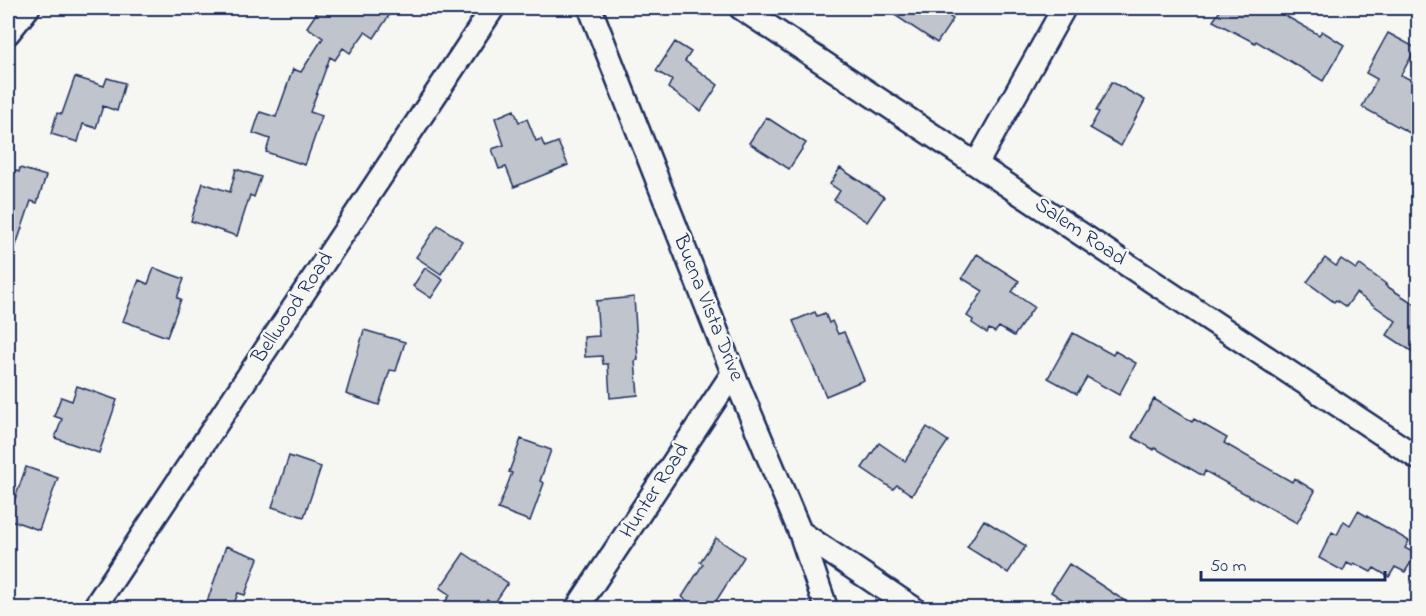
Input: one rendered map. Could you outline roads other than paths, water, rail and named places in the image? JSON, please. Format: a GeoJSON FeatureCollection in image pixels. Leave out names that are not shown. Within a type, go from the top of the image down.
{"type":"FeatureCollection","features":[{"type":"Feature","properties":{"kind":"street"},"geometry":{"type":"LineString","coordinates":[[8,33],[28,8]]}},
{"type":"Feature","properties":{"kind":"street","name":"Bellwood Road"},"geometry":{"type":"LineString","coordinates":[[94,609],[493,8]]}},
{"type":"Feature","properties":{"kind":"street","name":"Buena Vista Drive"},"geometry":{"type":"LineString","coordinates":[[590,8],[733,373],[800,532],[826,609]]}},
{"type":"Feature","properties":{"kind":"street","name":"Salem Road"},"geometry":{"type":"LineString","coordinates":[[741,8],[1419,458]]}},
{"type":"Feature","properties":{"kind":"street"},"geometry":{"type":"LineString","coordinates":[[977,163],[1064,8]]}},
{"type":"Feature","properties":{"kind":"street","name":"Hunter Road"},"geometry":{"type":"LineString","coordinates":[[577,609],[733,373]]}},
{"type":"Feature","properties":{"kind":"street"},"geometry":{"type":"LineString","coordinates":[[800,532],[913,609]]}}]}
